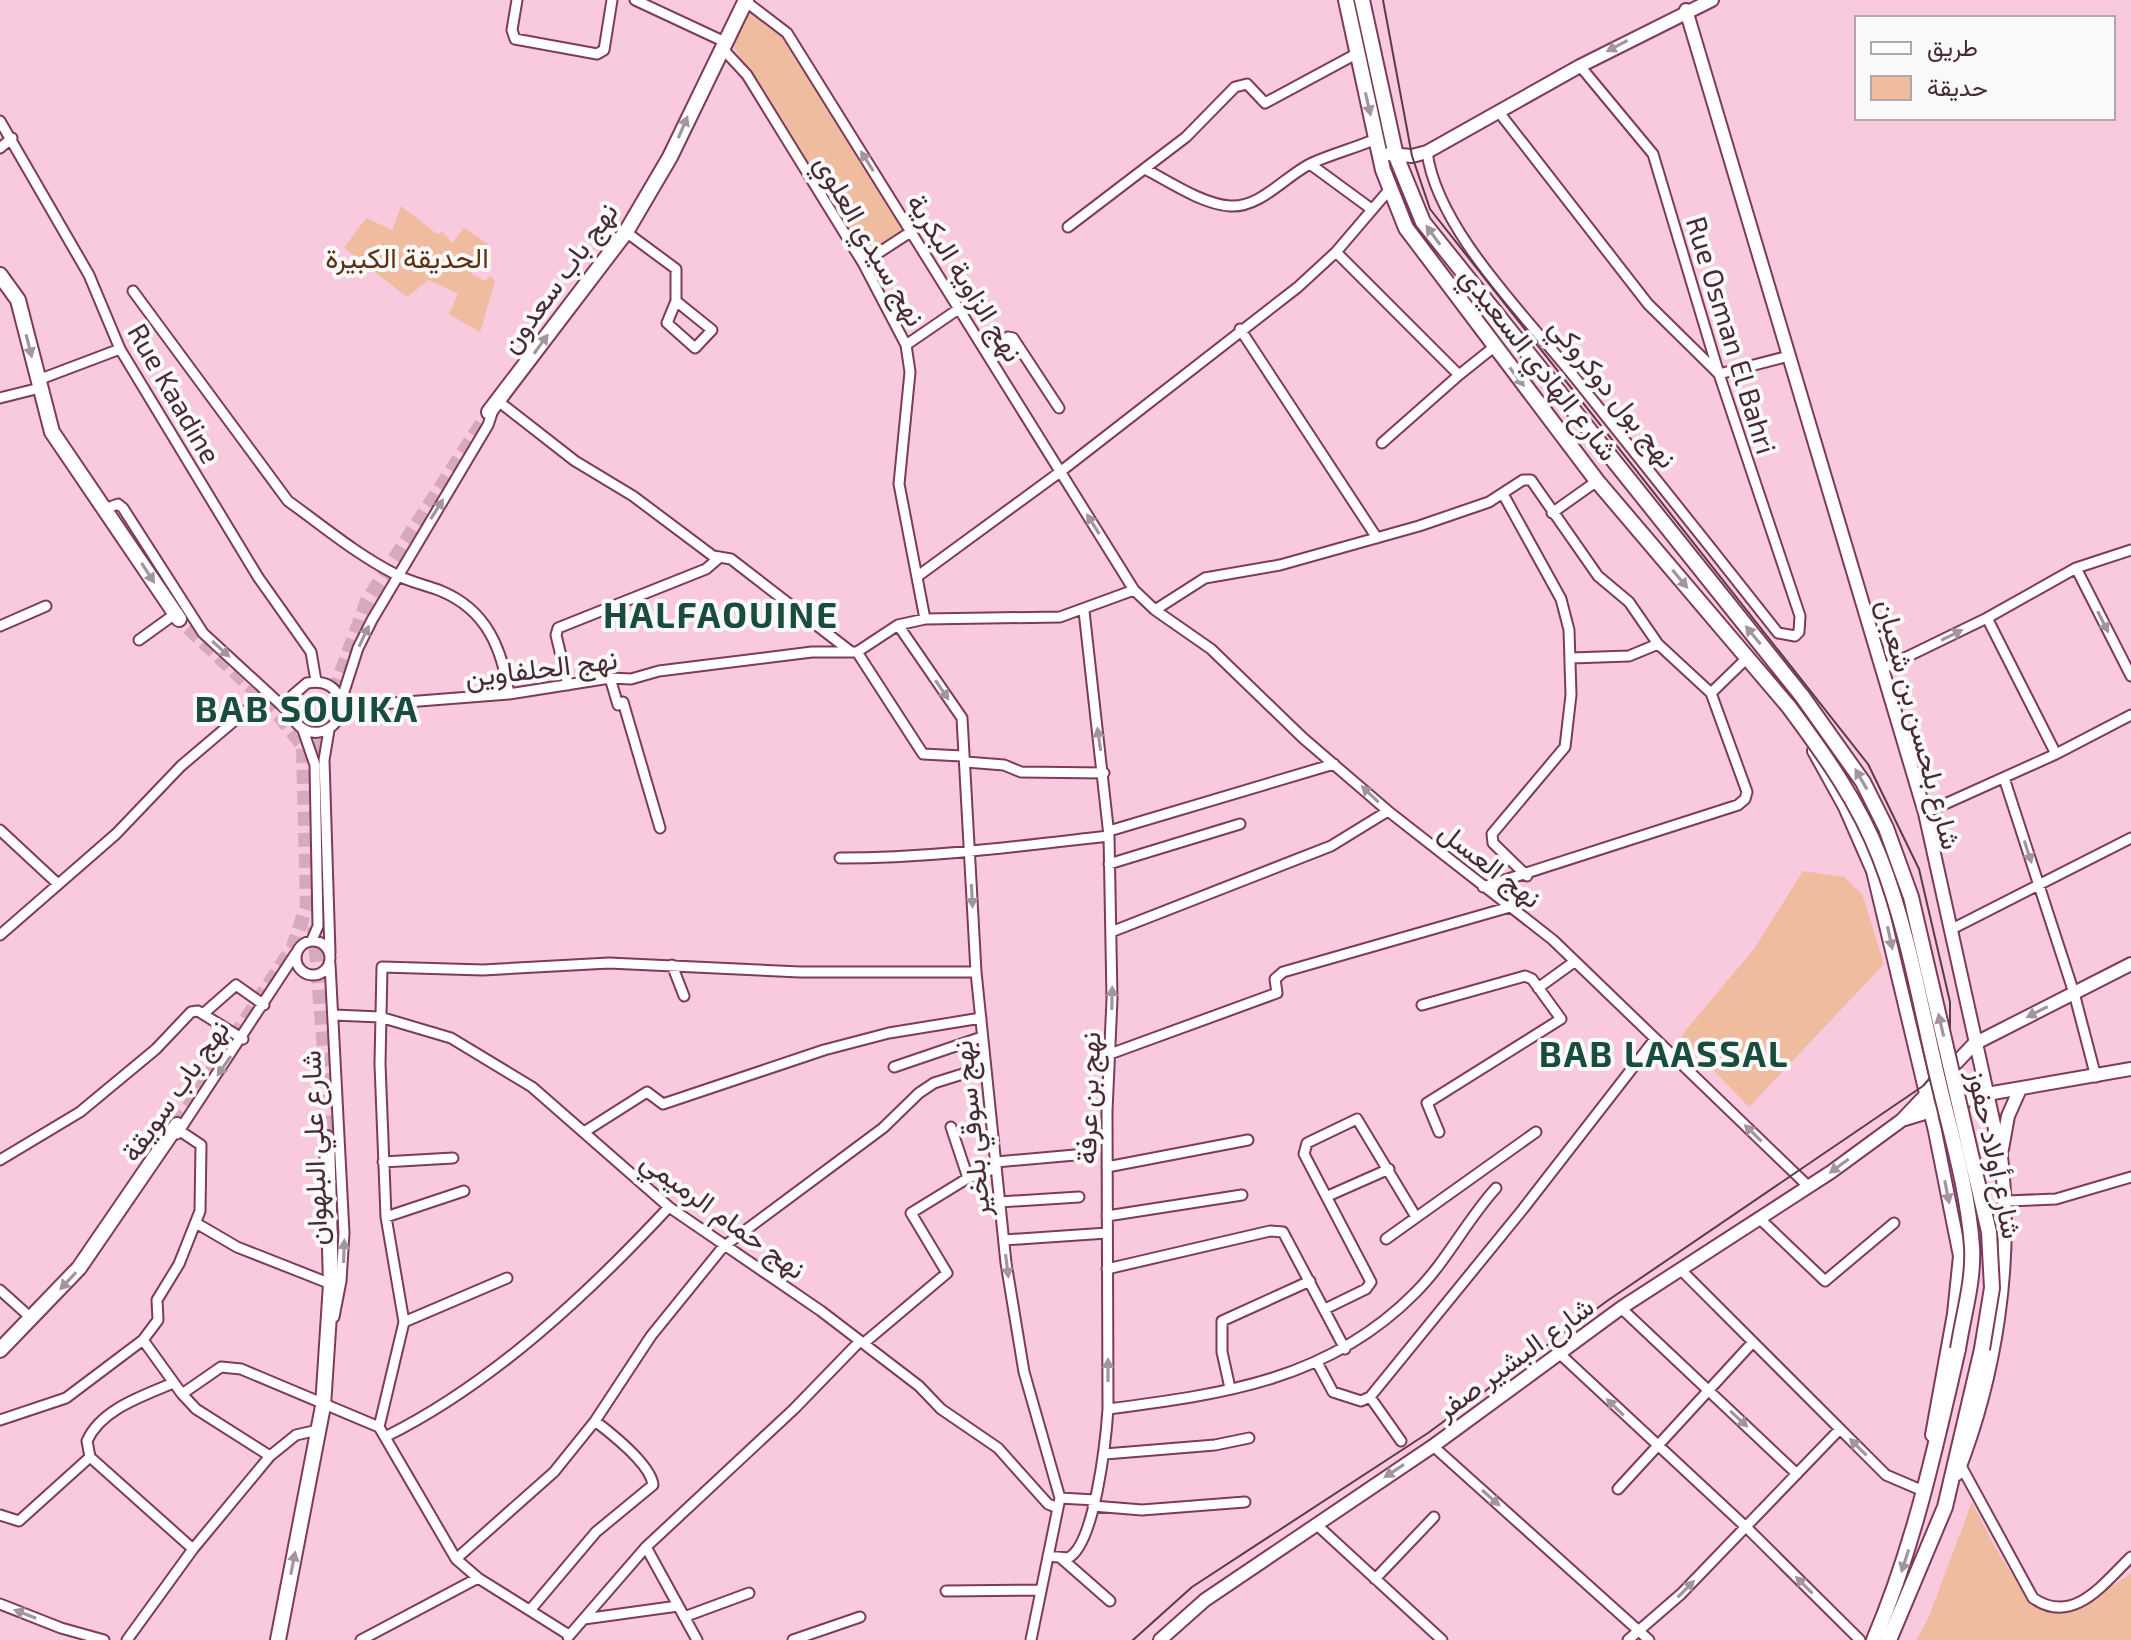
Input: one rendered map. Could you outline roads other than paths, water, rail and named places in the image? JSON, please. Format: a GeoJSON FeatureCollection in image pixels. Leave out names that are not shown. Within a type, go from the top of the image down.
{"type":"FeatureCollection","features":[{"type":"Feature","properties":{"kind":"main road","name":"شارع الهادي السعيدي"},"geometry":{"type":"LineString","coordinates":[[1346,0],[1389,190],[1412,237],[1597,481],[1789,707]]}},
{"type":"Feature","properties":{"kind":"main road","name":"شارع الهادي السعيدي"},"geometry":{"type":"LineString","coordinates":[[1362,0],[1396,156],[1413,202],[1432,234],[1802,696]]}},
{"type":"Feature","properties":{"kind":"main road","name":"نهج باب سعدون"},"geometry":{"type":"LineString","coordinates":[[494,407],[626,232],[670,157],[745,1]]}},
{"type":"Feature","properties":{"kind":"main road"},"geometry":{"type":"LineString","coordinates":[[0,275],[18,300],[52,432],[107,508],[177,616]]}},
{"type":"Feature","properties":{"kind":"main road","name":"شارع أولاد حفوز"},"geometry":{"type":"LineString","coordinates":[[1802,696],[1863,782],[1886,828],[1911,897],[1989,1232],[1992,1288],[1982,1349],[1945,1507],[1889,1640]]}},
{"type":"Feature","properties":{"kind":"main road","name":"شارع أولاد حفوز"},"geometry":{"type":"LineString","coordinates":[[1789,707],[1826,756],[1879,856],[1899,917],[1960,1172],[1972,1247],[1971,1273],[1958,1349],[1921,1509],[1895,1593],[1874,1640]]}},
{"type":"Feature","properties":{"kind":"main road","name":"نهج باب سويقة"},"geometry":{"type":"LineString","coordinates":[[0,1350],[67,1282],[178,1128]]}},
{"type":"Feature","properties":{"kind":"main road","name":"شارع علي البلهوان"},"geometry":{"type":"LineString","coordinates":[[279,1640],[323,1406],[331,1328],[327,1138]]}},
{"type":"Feature","properties":{"kind":"street"},"geometry":{"type":"LineString","coordinates":[[517,0],[512,30],[515,39],[597,54],[604,50],[612,0]]}},
{"type":"Feature","properties":{"kind":"street"},"geometry":{"type":"LineString","coordinates":[[635,0],[724,45]]}},
{"type":"Feature","properties":{"kind":"street"},"geometry":{"type":"LineString","coordinates":[[1145,169],[1192,193],[1232,206],[1245,204],[1310,164],[1377,145],[1396,156],[1427,152],[1580,66],[1686,10],[1712,0]]}},
{"type":"Feature","properties":{"kind":"street","name":"نهج الزاوية البكرية"},"geometry":{"type":"LineString","coordinates":[[745,1],[787,33],[1134,590]]}},
{"type":"Feature","properties":{"kind":"street","name":"شارع بلحسن بن شعبان"},"geometry":{"type":"LineString","coordinates":[[1686,10],[1925,813],[2001,1156],[2006,1201],[1994,1345],[1980,1411],[1945,1507]]}},
{"type":"Feature","properties":{"kind":"street","name":"نهج سيدي العلوي"},"geometry":{"type":"LineString","coordinates":[[724,45],[747,75],[863,263],[906,345],[910,372],[899,484],[925,619]]}},
{"type":"Feature","properties":{"kind":"street"},"geometry":{"type":"LineString","coordinates":[[1068,227],[1186,137],[1235,87],[1247,84],[1265,103],[1356,54]]}},
{"type":"Feature","properties":{"kind":"street","name":"Rue Osman El Bahri"},"geometry":{"type":"LineString","coordinates":[[1580,66],[1653,154],[1719,374],[1800,616],[1799,632],[1795,636]]}},
{"type":"Feature","properties":{"kind":"street"},"geometry":{"type":"LineString","coordinates":[[1498,111],[1648,304],[1719,374],[1789,356]]}},
{"type":"Feature","properties":{"kind":"street","name":"Rue Kaadine"},"geometry":{"type":"LineString","coordinates":[[0,121],[89,275],[120,349],[258,577],[311,652],[316,661],[316,681]]}},
{"type":"Feature","properties":{"kind":"street"},"geometry":{"type":"LineString","coordinates":[[0,148],[12,138]]}},
{"type":"Feature","properties":{"kind":"street","name":"نهج بول دوكروكي"},"geometry":{"type":"LineString","coordinates":[[1427,152],[1430,174],[1442,205],[1488,271],[1778,633],[1795,636]]}},
{"type":"Feature","properties":{"kind":"street"},"geometry":{"type":"LineString","coordinates":[[1310,164],[1370,208]]}},
{"type":"Feature","properties":{"kind":"street"},"geometry":{"type":"LineString","coordinates":[[918,576],[1060,472],[1240,329],[1298,287],[1336,252],[1370,208],[1389,190]]}},
{"type":"Feature","properties":{"kind":"street"},"geometry":{"type":"LineString","coordinates":[[863,263],[912,231]]}},
{"type":"Feature","properties":{"kind":"street"},"geometry":{"type":"LineString","coordinates":[[626,232],[676,269],[676,301],[667,323],[695,348],[712,330],[676,301]]}},
{"type":"Feature","properties":{"kind":"street"},"geometry":{"type":"LineString","coordinates":[[1336,252],[1459,375]]}},
{"type":"Feature","properties":{"kind":"street"},"geometry":{"type":"LineString","coordinates":[[133,291],[288,501],[325,531],[396,575],[444,592],[479,616],[499,651],[509,694]]}},
{"type":"Feature","properties":{"kind":"street"},"geometry":{"type":"LineString","coordinates":[[906,345],[960,308]]}},
{"type":"Feature","properties":{"kind":"street"},"geometry":{"type":"LineString","coordinates":[[1240,329],[1377,538]]}},
{"type":"Feature","properties":{"kind":"street"},"geometry":{"type":"LineString","coordinates":[[987,351],[1008,337],[1013,338],[1059,408]]}},
{"type":"Feature","properties":{"kind":"street"},"geometry":{"type":"LineString","coordinates":[[1382,443],[1494,347]]}},
{"type":"Feature","properties":{"kind":"street"},"geometry":{"type":"LineString","coordinates":[[0,398],[120,349]]}},
{"type":"Feature","properties":{"kind":"street"},"geometry":{"type":"LineString","coordinates":[[494,407],[633,496],[720,557],[731,559],[853,651],[923,754],[1004,765],[1021,772],[1104,773]]}},
{"type":"Feature","properties":{"kind":"street","name":"نهج باب سعدون"},"geometry":{"type":"LineString","coordinates":[[396,575],[488,425],[494,407]]}},
{"type":"Feature","properties":{"kind":"street"},"geometry":{"type":"LineString","coordinates":[[1155,610],[1205,578],[1280,565],[1377,538],[1503,494],[1529,479],[1581,555],[1629,602],[1658,644],[1711,693],[1746,782],[1745,799],[1738,805],[1527,876],[1483,887]]}},
{"type":"Feature","properties":{"kind":"street"},"geometry":{"type":"LineString","coordinates":[[1552,513],[1597,481]]}},
{"type":"Feature","properties":{"kind":"street"},"geometry":{"type":"LineString","coordinates":[[1503,494],[1561,599],[1571,658],[1565,747],[1492,834],[1493,843],[1527,876]]}},
{"type":"Feature","properties":{"kind":"street"},"geometry":{"type":"LineString","coordinates":[[107,508],[118,504],[123,508],[203,633],[291,714],[303,730],[314,756],[315,775],[318,926],[312,940]]}},
{"type":"Feature","properties":{"kind":"street"},"geometry":{"type":"LineString","coordinates":[[1882,669],[1987,618],[2076,568],[2131,550]]}},
{"type":"Feature","properties":{"kind":"street"},"geometry":{"type":"LineString","coordinates":[[568,685],[556,635],[558,628],[706,569],[720,557]]}},
{"type":"Feature","properties":{"kind":"street"},"geometry":{"type":"LineString","coordinates":[[2076,568],[2131,676]]}},
{"type":"Feature","properties":{"kind":"street"},"geometry":{"type":"LineString","coordinates":[[303,730],[316,733],[329,730],[339,720],[358,648],[396,575]]}},
{"type":"Feature","properties":{"kind":"street","name":"نهج العسل"},"geometry":{"type":"LineString","coordinates":[[1134,590],[1155,610],[1211,649],[1388,811],[1574,962],[1809,1187]]}},
{"type":"Feature","properties":{"kind":"street","name":"نهج الحلفاوين"},"geometry":{"type":"LineString","coordinates":[[342,704],[509,694],[610,678],[631,679],[659,671],[853,651],[898,625],[925,619],[1060,617],[1084,611],[1134,590]]}},
{"type":"Feature","properties":{"kind":"street"},"geometry":{"type":"LineString","coordinates":[[0,626],[46,606]]}},
{"type":"Feature","properties":{"kind":"street","name":"نهج بن عرفة"},"geometry":{"type":"LineString","coordinates":[[1061,1558],[1071,1557],[1078,1551],[1094,1503],[1105,1454],[1108,1409],[1109,833],[1084,611]]}},
{"type":"Feature","properties":{"kind":"street"},"geometry":{"type":"LineString","coordinates":[[139,640],[177,616]]}},
{"type":"Feature","properties":{"kind":"street"},"geometry":{"type":"LineString","coordinates":[[1987,618],[2056,754]]}},
{"type":"Feature","properties":{"kind":"street","name":"نهج سوقي بلخير"},"geometry":{"type":"LineString","coordinates":[[898,625],[960,711],[976,972],[1004,1240],[1024,1372],[1059,1503],[1031,1640]]}},
{"type":"Feature","properties":{"kind":"street"},"geometry":{"type":"LineString","coordinates":[[1571,658],[1629,656],[1658,644]]}},
{"type":"Feature","properties":{"kind":"street"},"geometry":{"type":"LineString","coordinates":[[1711,693],[1746,659]]}},
{"type":"Feature","properties":{"kind":"street"},"geometry":{"type":"LineString","coordinates":[[610,678],[615,700],[618,705],[623,702],[660,828]]}},
{"type":"Feature","properties":{"kind":"street"},"geometry":{"type":"LineString","coordinates":[[291,714],[291,704],[299,688],[316,681],[332,687],[342,704]]}},
{"type":"Feature","properties":{"kind":"street","name":"شارع أولاد حفوز"},"geometry":{"type":"LineString","coordinates":[[1775,691],[1845,807],[1873,871],[1930,1113],[1960,1269],[1921,1490],[1921,1509]]}},
{"type":"Feature","properties":{"kind":"street"},"geometry":{"type":"LineString","coordinates":[[0,935],[116,834],[181,766],[267,693]]}},
{"type":"Feature","properties":{"kind":"street"},"geometry":{"type":"LineString","coordinates":[[1925,813],[2056,754],[2131,715]]}},
{"type":"Feature","properties":{"kind":"street","name":"شارع علي البلهوان"},"geometry":{"type":"LineString","coordinates":[[329,730],[324,760],[344,1245],[341,1281],[331,1328]]}},
{"type":"Feature","properties":{"kind":"street"},"geometry":{"type":"LineString","coordinates":[[840,858],[896,858],[1025,848],[1109,833],[1334,764]]}},
{"type":"Feature","properties":{"kind":"street"},"geometry":{"type":"LineString","coordinates":[[2004,778],[2074,993],[2096,1077]]}},
{"type":"Feature","properties":{"kind":"street"},"geometry":{"type":"LineString","coordinates":[[1111,932],[1331,846],[1388,811]]}},
{"type":"Feature","properties":{"kind":"street"},"geometry":{"type":"LineString","coordinates":[[1109,864],[1240,824]]}},
{"type":"Feature","properties":{"kind":"street"},"geometry":{"type":"LineString","coordinates":[[0,830],[58,884]]}},
{"type":"Feature","properties":{"kind":"street"},"geometry":{"type":"LineString","coordinates":[[1950,930],[2131,838]]}},
{"type":"Feature","properties":{"kind":"street"},"geometry":{"type":"LineString","coordinates":[[1110,1054],[1279,991],[1275,979],[1283,972],[1510,907]]}},
{"type":"Feature","properties":{"kind":"street"},"geometry":{"type":"LineString","coordinates":[[312,940],[321,942],[330,959],[323,973],[307,975],[296,964],[296,953],[302,944],[312,940]]}},
{"type":"Feature","properties":{"kind":"street","name":"نهج باب سويقة"},"geometry":{"type":"LineString","coordinates":[[178,1128],[243,1039],[296,953]]}},
{"type":"Feature","properties":{"kind":"street"},"geometry":{"type":"LineString","coordinates":[[1538,988],[1574,962]]}},
{"type":"Feature","properties":{"kind":"street"},"geometry":{"type":"LineString","coordinates":[[379,1427],[404,1322],[386,1217],[380,1017],[382,967],[458,970],[585,963],[800,972],[976,972]]}},
{"type":"Feature","properties":{"kind":"street"},"geometry":{"type":"LineString","coordinates":[[1902,1120],[1974,1044],[2131,964]]}},
{"type":"Feature","properties":{"kind":"street"},"geometry":{"type":"LineString","coordinates":[[672,965],[684,996]]}},
{"type":"Feature","properties":{"kind":"street"},"geometry":{"type":"LineString","coordinates":[[1422,1005],[1520,977],[1532,979],[1560,1021],[1427,1103],[1439,1132]]}},
{"type":"Feature","properties":{"kind":"street"},"geometry":{"type":"LineString","coordinates":[[203,1014],[236,985],[264,1005]]}},
{"type":"Feature","properties":{"kind":"street"},"geometry":{"type":"LineString","coordinates":[[0,1160],[80,1112],[156,1049],[191,1012],[203,1014],[243,1039]]}},
{"type":"Feature","properties":{"kind":"street","name":"نهج حمام الرميمي"},"geometry":{"type":"LineString","coordinates":[[334,1015],[380,1017],[457,1041],[532,1087],[669,1207],[862,1342],[919,1386],[941,1409],[998,1448],[1048,1504],[1059,1503]]}},
{"type":"Feature","properties":{"kind":"street"},"geometry":{"type":"LineString","coordinates":[[584,1132],[647,1092],[663,1104],[824,1050],[889,1033],[981,1018]]}},
{"type":"Feature","properties":{"kind":"street"},"geometry":{"type":"LineString","coordinates":[[894,1067],[982,1037]]}},
{"type":"Feature","properties":{"kind":"street"},"geometry":{"type":"LineString","coordinates":[[1318,1364],[1333,1392],[1361,1401],[1370,1397],[1523,1209],[1655,1039]]}},
{"type":"Feature","properties":{"kind":"street"},"geometry":{"type":"LineString","coordinates":[[456,1559],[554,1472],[595,1421],[651,1336],[723,1247],[859,1148],[919,1093],[934,1083],[985,1067]]}},
{"type":"Feature","properties":{"kind":"street"},"geometry":{"type":"LineString","coordinates":[[1902,1120],[1987,1094],[2131,1069]]}},
{"type":"Feature","properties":{"kind":"street"},"geometry":{"type":"LineString","coordinates":[[2001,1156],[2008,1116],[2020,1089]]}},
{"type":"Feature","properties":{"kind":"street"},"geometry":{"type":"LineString","coordinates":[[1325,1309],[1366,1289],[1371,1282],[1304,1154],[1304,1147],[1349,1120],[1361,1121],[1416,1217]]}},
{"type":"Feature","properties":{"kind":"street","name":"شارع البشير صفر"},"geometry":{"type":"LineString","coordinates":[[1160,1640],[1205,1600],[1433,1446],[1621,1308],[1809,1187],[1902,1120]]}},
{"type":"Feature","properties":{"kind":"street"},"geometry":{"type":"LineString","coordinates":[[951,1127],[968,1178]]}},
{"type":"Feature","properties":{"kind":"street"},"geometry":{"type":"LineString","coordinates":[[0,1420],[66,1398],[143,1340],[158,1320],[157,1300],[179,1264],[201,1203],[202,1149],[200,1143],[178,1128]]}},
{"type":"Feature","properties":{"kind":"street"},"geometry":{"type":"LineString","coordinates":[[1386,1239],[1536,1132]]}},
{"type":"Feature","properties":{"kind":"street"},"geometry":{"type":"LineString","coordinates":[[1107,1167],[1248,1140]]}},
{"type":"Feature","properties":{"kind":"street"},"geometry":{"type":"LineString","coordinates":[[182,1394],[227,1365],[379,1427],[456,1559],[478,1578],[531,1609],[568,1637],[646,1547],[862,1342],[947,1273],[911,1213],[968,1178],[996,1165],[1075,1155]]}},
{"type":"Feature","properties":{"kind":"street"},"geometry":{"type":"LineString","coordinates":[[383,1162],[453,1158]]}},
{"type":"Feature","properties":{"kind":"street"},"geometry":{"type":"LineString","coordinates":[[1328,1196],[1389,1169]]}},
{"type":"Feature","properties":{"kind":"street"},"geometry":{"type":"LineString","coordinates":[[2006,1201],[2056,1199],[2131,1177]]}},
{"type":"Feature","properties":{"kind":"street"},"geometry":{"type":"LineString","coordinates":[[1108,1409],[1230,1388],[1318,1364],[1345,1349],[1416,1293],[1446,1259],[1459,1233],[1496,1188]]}},
{"type":"Feature","properties":{"kind":"street"},"geometry":{"type":"LineString","coordinates":[[386,1217],[464,1191]]}},
{"type":"Feature","properties":{"kind":"street"},"geometry":{"type":"LineString","coordinates":[[1107,1216],[1242,1195]]}},
{"type":"Feature","properties":{"kind":"street"},"geometry":{"type":"LineString","coordinates":[[1000,1202],[1079,1197]]}},
{"type":"Feature","properties":{"kind":"street"},"geometry":{"type":"LineString","coordinates":[[387,1436],[458,1397],[587,1288],[669,1207]]}},
{"type":"Feature","properties":{"kind":"street"},"geometry":{"type":"LineString","coordinates":[[1759,1218],[1825,1281],[1894,1223]]}},
{"type":"Feature","properties":{"kind":"street"},"geometry":{"type":"LineString","coordinates":[[196,1223],[237,1247],[331,1284]]}},
{"type":"Feature","properties":{"kind":"street"},"geometry":{"type":"LineString","coordinates":[[1107,1269],[1275,1231],[1288,1237],[1345,1349]]}},
{"type":"Feature","properties":{"kind":"street"},"geometry":{"type":"LineString","coordinates":[[1004,1240],[1107,1233]]}},
{"type":"Feature","properties":{"kind":"street"},"geometry":{"type":"LineString","coordinates":[[1680,1269],[1886,1475],[1921,1490]]}},
{"type":"Feature","properties":{"kind":"street"},"geometry":{"type":"LineString","coordinates":[[404,1322],[507,1278]]}},
{"type":"Feature","properties":{"kind":"street"},"geometry":{"type":"LineString","coordinates":[[1230,1388],[1220,1340],[1222,1321],[1310,1281]]}},
{"type":"Feature","properties":{"kind":"street"},"geometry":{"type":"LineString","coordinates":[[0,1290],[30,1317]]}},
{"type":"Feature","properties":{"kind":"street"},"geometry":{"type":"LineString","coordinates":[[1621,1308],[1797,1474]]}},
{"type":"Feature","properties":{"kind":"street"},"geometry":{"type":"LineString","coordinates":[[143,1340],[173,1383],[196,1409],[270,1456]]}},
{"type":"Feature","properties":{"kind":"street"},"geometry":{"type":"LineString","coordinates":[[1618,1489],[1753,1342]]}},
{"type":"Feature","properties":{"kind":"street"},"geometry":{"type":"LineString","coordinates":[[1560,1354],[1655,1446],[1747,1528],[1860,1640]]}},
{"type":"Feature","properties":{"kind":"street"},"geometry":{"type":"LineString","coordinates":[[173,1383],[134,1400],[102,1421],[87,1441],[90,1457],[193,1549]]}},
{"type":"Feature","properties":{"kind":"street"},"geometry":{"type":"LineString","coordinates":[[1370,1397],[1401,1441]]}},
{"type":"Feature","properties":{"kind":"street"},"geometry":{"type":"LineString","coordinates":[[531,1609],[596,1532],[653,1485],[653,1480],[635,1458],[595,1421]]}},
{"type":"Feature","properties":{"kind":"street"},"geometry":{"type":"LineString","coordinates":[[1628,1640],[1747,1528],[1840,1429]]}},
{"type":"Feature","properties":{"kind":"street"},"geometry":{"type":"LineString","coordinates":[[127,1640],[193,1549],[270,1456],[290,1438],[318,1430]]}},
{"type":"Feature","properties":{"kind":"street"},"geometry":{"type":"LineString","coordinates":[[1105,1454],[1215,1445],[1249,1438]]}},
{"type":"Feature","properties":{"kind":"street"},"geometry":{"type":"LineString","coordinates":[[1433,1446],[1649,1640]]}},
{"type":"Feature","properties":{"kind":"street"},"geometry":{"type":"LineString","coordinates":[[0,1515],[19,1521],[90,1457]]}},
{"type":"Feature","properties":{"kind":"street"},"geometry":{"type":"LineString","coordinates":[[1961,1466],[2033,1598],[2045,1607],[2057,1610],[2082,1602],[2131,1557]]}},
{"type":"Feature","properties":{"kind":"street"},"geometry":{"type":"LineString","coordinates":[[1059,1503],[1094,1503],[1142,1510],[1245,1502]]}},
{"type":"Feature","properties":{"kind":"street"},"geometry":{"type":"LineString","coordinates":[[1375,1579],[1434,1517]]}},
{"type":"Feature","properties":{"kind":"street"},"geometry":{"type":"LineString","coordinates":[[1318,1526],[1442,1640]]}},
{"type":"Feature","properties":{"kind":"street"},"geometry":{"type":"LineString","coordinates":[[646,1547],[697,1640]]}},
{"type":"Feature","properties":{"kind":"street"},"geometry":{"type":"LineString","coordinates":[[1048,1556],[1061,1558],[1110,1601]]}},
{"type":"Feature","properties":{"kind":"street"},"geometry":{"type":"LineString","coordinates":[[361,1640],[478,1578]]}},
{"type":"Feature","properties":{"kind":"street"},"geometry":{"type":"LineString","coordinates":[[946,1591],[1041,1590]]}},
{"type":"Feature","properties":{"kind":"street"},"geometry":{"type":"LineString","coordinates":[[684,1617],[749,1593]]}},
{"type":"Feature","properties":{"kind":"street"},"geometry":{"type":"LineString","coordinates":[[0,1604],[61,1628],[104,1640]]}},
{"type":"Feature","properties":{"kind":"street"},"geometry":{"type":"LineString","coordinates":[[584,1619],[678,1606]]}},
{"type":"Feature","properties":{"kind":"street"},"geometry":{"type":"LineString","coordinates":[[793,1640],[860,1617]]}},
{"type":"Feature","properties":{"kind":"tunnel"},"geometry":{"type":"LineString","coordinates":[[316,774],[326,714],[367,601],[489,412]]}},
{"type":"Feature","properties":{"kind":"tunnel"},"geometry":{"type":"LineString","coordinates":[[177,1125],[293,947],[307,905],[303,746],[273,708],[179,619]]}},
{"type":"Feature","properties":{"kind":"tunnel"},"geometry":{"type":"LineString","coordinates":[[314,927],[328,1099],[327,1138]]}},
{"type":"Feature","properties":{"kind":"tram line"},"geometry":{"type":"LineString","coordinates":[[1133,1640],[1192,1587],[1428,1433],[1607,1301],[1923,1086],[1941,1065],[1950,1035],[1950,1002],[1919,869],[1868,764],[1430,209],[1412,156],[1383,0]]}},
{"type":"Feature","properties":{"kind":"district","name":"HALFAOUINE"},"geometry":{"type":"Point","coordinates":[721,613]}},
{"type":"Feature","properties":{"kind":"district","name":"BAB SOUIKA"},"geometry":{"type":"Point","coordinates":[307,707]}},
{"type":"Feature","properties":{"kind":"district","name":"BAB LAASSAL"},"geometry":{"type":"Point","coordinates":[1664,1052]}},
{"type":"Feature","properties":{"kind":"park label","name":"الحديقة الكبيرة"},"geometry":{"type":"Point","coordinates":[407,257]}}]}
